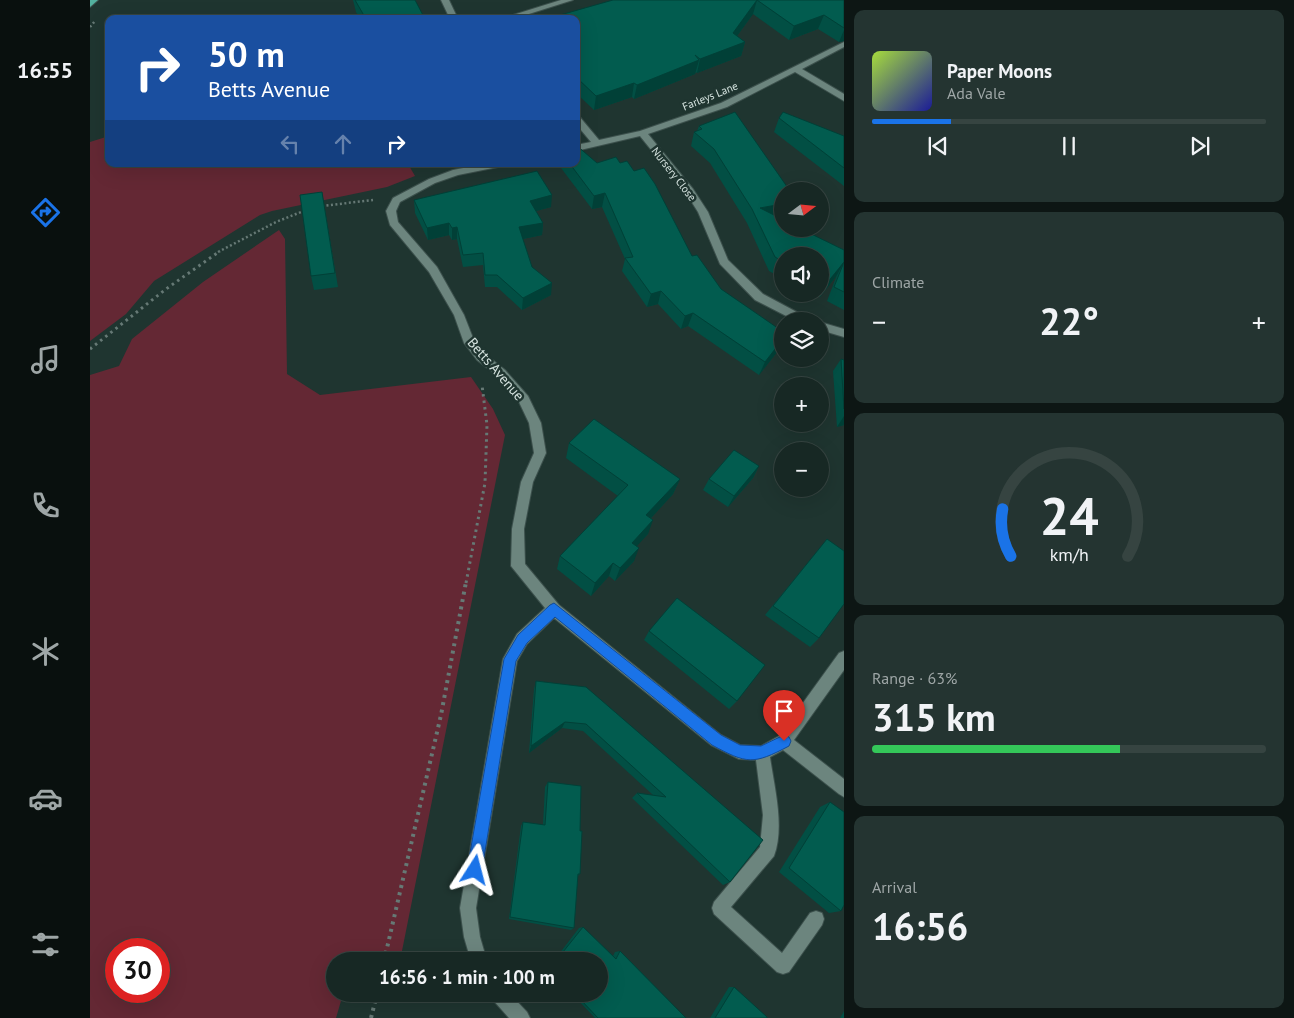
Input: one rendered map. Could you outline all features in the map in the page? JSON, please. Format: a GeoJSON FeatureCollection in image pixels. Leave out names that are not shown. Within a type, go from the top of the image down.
{"type":"FeatureCollection","features":[{"type":"Feature","properties":{"kind":"main road"},"geometry":{"type":"LineString","coordinates":[[90,5],[94,0]]}},
{"type":"Feature","properties":{"kind":"street"},"geometry":{"type":"LineString","coordinates":[[445,0],[452,15]]}},
{"type":"Feature","properties":{"kind":"street"},"geometry":{"type":"LineString","coordinates":[[518,15],[569,0]]}},
{"type":"Feature","properties":{"kind":"street","name":"Farleys Lane"},"geometry":{"type":"LineString","coordinates":[[580,147],[642,133],[724,105],[844,44]]}},
{"type":"Feature","properties":{"kind":"street"},"geometry":{"type":"LineString","coordinates":[[796,69],[844,98]]}},
{"type":"Feature","properties":{"kind":"street"},"geometry":{"type":"LineString","coordinates":[[580,123],[597,143]]}},
{"type":"Feature","properties":{"kind":"street","name":"Nursery Close"},"geometry":{"type":"LineString","coordinates":[[642,133],[690,191],[699,205],[724,262],[759,297],[787,312]]}},
{"type":"Feature","properties":{"kind":"street"},"geometry":{"type":"LineString","coordinates":[[396,200],[432,181],[456,172],[482,167]]}},
{"type":"Feature","properties":{"kind":"street","name":"Betts Avenue"},"geometry":{"type":"LineString","coordinates":[[396,200],[391,211],[393,223],[433,270],[458,315],[468,340],[481,357],[501,372],[524,399],[535,423],[540,453],[527,482],[518,529],[518,566],[554,609],[716,740],[738,752],[762,753]]}},
{"type":"Feature","properties":{"kind":"street"},"geometry":{"type":"LineString","coordinates":[[829,329],[844,333]]}},
{"type":"Feature","properties":{"kind":"street"},"geometry":{"type":"LineString","coordinates":[[476,952],[468,908],[510,659],[522,639],[554,609]]}},
{"type":"Feature","properties":{"kind":"street"},"geometry":{"type":"LineString","coordinates":[[816,919],[783,966],[720,908],[768,850],[771,815],[762,753],[784,741],[844,658]]}},
{"type":"Feature","properties":{"kind":"street"},"geometry":{"type":"LineString","coordinates":[[784,741],[844,789]]}},
{"type":"Feature","properties":{"kind":"street"},"geometry":{"type":"LineString","coordinates":[[506,1002],[521,1018]]}},
{"type":"Feature","properties":{"kind":"path"},"geometry":{"type":"LineString","coordinates":[[319,206],[375,200],[396,200]]}},
{"type":"Feature","properties":{"kind":"path"},"geometry":{"type":"LineString","coordinates":[[90,349],[184,274],[224,248],[282,218],[310,209]]}},
{"type":"Feature","properties":{"kind":"path"},"geometry":{"type":"LineString","coordinates":[[386,952],[441,715],[485,483],[487,425],[481,357]]}},
{"type":"Feature","properties":{"kind":"path"},"geometry":{"type":"LineString","coordinates":[[371,1018],[374,1002]]}},
{"type":"Feature","properties":{"kind":"shaded area"},"geometry":{"type":"Polygon","coordinates":[[[105,137],[105,167],[410,167],[415,176],[387,187],[260,215],[154,281],[126,314],[90,341],[90,142],[105,137]]]}},
{"type":"Feature","properties":{"kind":"shaded area"},"geometry":{"type":"Polygon","coordinates":[[[279,230],[285,239],[287,374],[320,395],[471,377],[493,409],[505,435],[402,952],[326,952],[326,1002],[341,1002],[336,1018],[90,1018],[90,375],[119,366],[132,339],[203,282],[279,230]]]}},
{"type":"Feature","properties":{"kind":"building"},"geometry":{"type":"Polygon","coordinates":[[[355,0],[415,0],[423,15],[364,15],[355,0]]]}},
{"type":"Feature","properties":{"kind":"building"},"geometry":{"type":"Polygon","coordinates":[[[613,0],[757,0],[733,33],[745,42],[700,59],[695,55],[699,60],[637,85],[634,83],[596,96],[580,81],[580,15],[560,15],[613,0]]]}},
{"type":"Feature","properties":{"kind":"building"},"geometry":{"type":"Polygon","coordinates":[[[757,0],[844,0],[844,28],[824,15],[794,26],[757,0]]]}},
{"type":"Feature","properties":{"kind":"building"},"geometry":{"type":"Polygon","coordinates":[[[735,112],[784,182],[774,182],[774,205],[760,208],[774,215],[774,238],[819,238],[844,250],[844,262],[829,281],[829,247],[774,247],[774,255],[752,209],[714,149],[694,132],[702,129],[699,126],[735,112]]]}},
{"type":"Feature","properties":{"kind":"building"},"geometry":{"type":"Polygon","coordinates":[[[783,112],[844,136],[844,168],[779,118],[783,112]]]}},
{"type":"Feature","properties":{"kind":"building"},"geometry":{"type":"Polygon","coordinates":[[[580,148],[597,163],[616,157],[620,163],[627,161],[634,171],[644,168],[655,184],[692,256],[697,255],[721,289],[774,325],[774,350],[765,362],[693,313],[685,316],[661,291],[651,294],[625,258],[633,257],[605,193],[594,196],[572,167],[580,167],[580,148]]]}},
{"type":"Feature","properties":{"kind":"building"},"geometry":{"type":"Polygon","coordinates":[[[537,171],[552,195],[530,201],[543,223],[519,227],[532,267],[552,283],[523,298],[497,275],[485,275],[483,253],[463,255],[457,227],[452,228],[449,223],[427,228],[414,200],[537,171]]]}},
{"type":"Feature","properties":{"kind":"building"},"geometry":{"type":"Polygon","coordinates":[[[322,192],[335,273],[311,276],[300,195],[322,192]]]}},
{"type":"Feature","properties":{"kind":"building"},"geometry":{"type":"Polygon","coordinates":[[[844,262],[844,292],[834,287],[844,262]]]}},
{"type":"Feature","properties":{"kind":"building"},"geometry":{"type":"Polygon","coordinates":[[[841,359],[844,360],[844,409],[841,359]]]}},
{"type":"Feature","properties":{"kind":"building"},"geometry":{"type":"Polygon","coordinates":[[[594,419],[680,479],[646,515],[653,520],[632,543],[639,548],[620,568],[613,563],[595,583],[560,556],[628,485],[569,443],[594,419]]]}},
{"type":"Feature","properties":{"kind":"building"},"geometry":{"type":"Polygon","coordinates":[[[734,450],[759,466],[734,496],[709,479],[734,450]]]}},
{"type":"Feature","properties":{"kind":"building"},"geometry":{"type":"Polygon","coordinates":[[[827,539],[844,551],[844,604],[819,638],[773,606],[827,539]]]}},
{"type":"Feature","properties":{"kind":"building"},"geometry":{"type":"Polygon","coordinates":[[[677,598],[765,665],[737,701],[649,631],[677,598]]]}},
{"type":"Feature","properties":{"kind":"building"},"geometry":{"type":"Polygon","coordinates":[[[536,681],[586,687],[763,840],[730,882],[637,793],[666,797],[586,724],[565,722],[531,746],[536,681]]]}},
{"type":"Feature","properties":{"kind":"building"},"geometry":{"type":"Polygon","coordinates":[[[548,782],[581,786],[580,831],[582,831],[580,874],[578,874],[574,928],[510,917],[523,822],[545,825],[548,782]]]}},
{"type":"Feature","properties":{"kind":"building"},"geometry":{"type":"Polygon","coordinates":[[[830,802],[844,812],[844,905],[841,911],[789,868],[830,802]]]}},
{"type":"Feature","properties":{"kind":"building"},"geometry":{"type":"Polygon","coordinates":[[[583,927],[616,959],[620,951],[686,1018],[598,1018],[583,1002],[608,1002],[608,952],[563,952],[583,927]]]}},
{"type":"Feature","properties":{"kind":"building"},"geometry":{"type":"Polygon","coordinates":[[[734,987],[767,1017],[767,1018],[715,1018],[734,987]]]}},
{"type":"Feature","properties":{"kind":"route"},"geometry":{"type":"LineString","coordinates":[[475,870],[510,659],[522,639],[554,609],[716,740],[738,752],[762,753],[784,741]]}}]}
